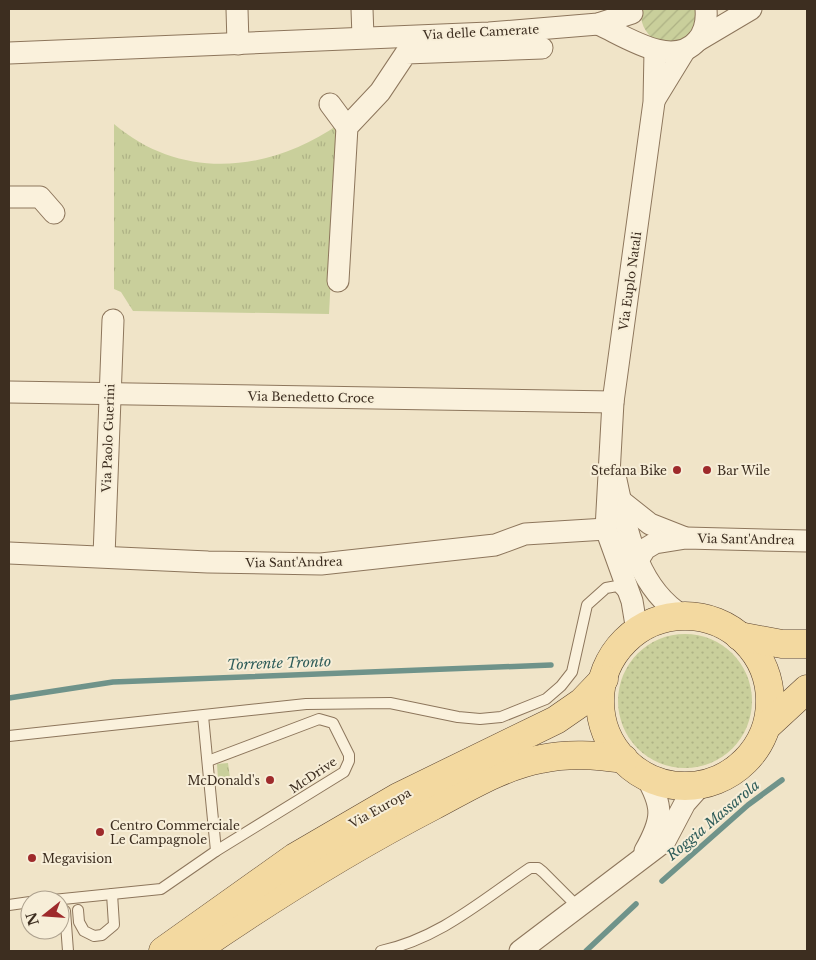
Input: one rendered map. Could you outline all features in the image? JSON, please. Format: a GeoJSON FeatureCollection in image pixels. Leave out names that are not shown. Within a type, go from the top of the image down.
{"type":"FeatureCollection","features":[{"type":"Feature","properties":{"kind":"main road","name":"Via Europa"},"geometry":{"type":"LineString","coordinates":[[163,951],[295,857],[398,797],[556,720],[582,702],[604,678],[616,652],[637,631],[659,620],[683,616],[713,620],[740,636],[756,654],[767,676],[770,710],[767,726],[761,740],[742,764],[716,780],[701,785],[682,786],[663,783],[634,767],[615,748],[603,722],[601,707],[604,678]]}},
{"type":"Feature","properties":{"kind":"main road","name":"Via Europa"},"geometry":{"type":"LineString","coordinates":[[740,636],[782,644],[807,644]]}},
{"type":"Feature","properties":{"kind":"main road","name":"Via Europa"},"geometry":{"type":"LineString","coordinates":[[767,726],[807,689]]}},
{"type":"Feature","properties":{"kind":"main road","name":"Via Europa"},"geometry":{"type":"LineString","coordinates":[[194,951],[285,890],[367,840],[484,779],[522,764],[567,754],[634,767]]}},
{"type":"Feature","properties":{"kind":"street"},"geometry":{"type":"LineString","coordinates":[[237,9],[238,44]]}},
{"type":"Feature","properties":{"kind":"street"},"geometry":{"type":"LineString","coordinates":[[362,9],[362,45]]}},
{"type":"Feature","properties":{"kind":"street"},"geometry":{"type":"LineString","coordinates":[[691,46],[705,26],[706,9]]}},
{"type":"Feature","properties":{"kind":"street","name":"Via delle Camerate"},"geometry":{"type":"LineString","coordinates":[[598,24],[651,48],[675,53],[691,46],[751,9]]}},
{"type":"Feature","properties":{"kind":"street","name":"Via delle Camerate"},"geometry":{"type":"LineString","coordinates":[[9,53],[86,54],[238,44],[362,45],[598,24],[632,11],[635,31],[651,48]]}},
{"type":"Feature","properties":{"kind":"street","name":"Via Euplo Natali"},"geometry":{"type":"LineString","coordinates":[[654,102],[691,46]]}},
{"type":"Feature","properties":{"kind":"street","name":"Via delle Camerate"},"geometry":{"type":"LineString","coordinates":[[347,127],[380,92],[406,53],[542,48]]}},
{"type":"Feature","properties":{"kind":"street","name":"Via Euplo Natali"},"geometry":{"type":"LineString","coordinates":[[637,631],[632,601],[606,528],[613,402],[654,102],[651,48]]}},
{"type":"Feature","properties":{"kind":"street"},"geometry":{"type":"LineString","coordinates":[[330,104],[347,127],[338,281]]}},
{"type":"Feature","properties":{"kind":"street"},"geometry":{"type":"LineString","coordinates":[[9,197],[40,197],[54,213]]}},
{"type":"Feature","properties":{"kind":"street","name":"Via Paolo Guerini"},"geometry":{"type":"LineString","coordinates":[[104,556],[113,320]]}},
{"type":"Feature","properties":{"kind":"street","name":"Via Benedetto Croce"},"geometry":{"type":"LineString","coordinates":[[9,392],[613,402]]}},
{"type":"Feature","properties":{"kind":"street","name":"Via Euplo Natali"},"geometry":{"type":"LineString","coordinates":[[611,460],[638,560],[656,593],[668,607],[683,616]]}},
{"type":"Feature","properties":{"kind":"street","name":"Via Sant'Andrea"},"geometry":{"type":"LineString","coordinates":[[621,501],[650,524],[686,538]]}},
{"type":"Feature","properties":{"kind":"street","name":"Via Sant'Andrea"},"geometry":{"type":"LineString","coordinates":[[9,553],[208,562],[321,564],[495,545],[525,534],[606,528]]}},
{"type":"Feature","properties":{"kind":"street","name":"Via Sant'Andrea"},"geometry":{"type":"LineString","coordinates":[[638,560],[645,549],[655,543],[686,538],[807,540]]}},
{"type":"Feature","properties":{"kind":"street"},"geometry":{"type":"LineString","coordinates":[[634,767],[657,796],[660,817],[641,858]]}},
{"type":"Feature","properties":{"kind":"street"},"geometry":{"type":"LineString","coordinates":[[520,951],[665,841],[685,803],[701,785]]}},
{"type":"Feature","properties":{"kind":"lane"},"geometry":{"type":"LineString","coordinates":[[9,736],[306,704],[369,702],[419,707],[458,717],[480,719],[501,716],[546,699],[561,686],[572,672],[577,656],[583,614],[594,596],[606,588],[617,586],[632,601]]}},
{"type":"Feature","properties":{"kind":"lane"},"geometry":{"type":"LineString","coordinates":[[70,898],[161,889],[216,851],[203,716]]}},
{"type":"Feature","properties":{"kind":"lane","name":"McDrive"},"geometry":{"type":"LineString","coordinates":[[208,761],[319,719],[333,723],[349,761],[347,767],[340,775],[216,851]]}},
{"type":"Feature","properties":{"kind":"lane"},"geometry":{"type":"LineString","coordinates":[[381,951],[408,945],[446,926],[530,868],[538,868],[543,872],[578,907]]}},
{"type":"Feature","properties":{"kind":"lane"},"geometry":{"type":"LineString","coordinates":[[78,910],[79,922],[84,931],[94,936],[102,935],[114,925],[112,894]]}},
{"type":"Feature","properties":{"kind":"green space"},"geometry":{"type":"Polygon","coordinates":[[[642,9],[695,9],[696,20],[689,33],[677,43],[654,40],[644,26],[641,18],[642,9]]]}},
{"type":"Feature","properties":{"kind":"green space"},"geometry":{"type":"Polygon","coordinates":[[[114,124],[140,142],[168,155],[196,162],[225,164],[255,161],[284,153],[312,140],[339,124],[329,314],[133,311],[121,292],[114,289],[114,124]]]}},
{"type":"Feature","properties":{"kind":"green space"},"geometry":{"type":"Polygon","coordinates":[[[685,634],[711,639],[722,645],[732,654],[741,664],[747,675],[752,701],[747,727],[741,738],[732,748],[722,757],[711,763],[685,768],[659,763],[648,757],[638,748],[629,738],[623,727],[618,701],[623,675],[629,664],[638,654],[648,645],[659,639],[685,634]]]}},
{"type":"Feature","properties":{"kind":"green space"},"geometry":{"type":"Polygon","coordinates":[[[228,763],[230,778],[218,779],[217,764],[228,763]]]}},
{"type":"Feature","properties":{"kind":"waterway","name":"Torrente Tronto"},"geometry":{"type":"LineString","coordinates":[[9,698],[113,682],[551,665]]}},
{"type":"Feature","properties":{"kind":"waterway","name":"Roggia Massarola"},"geometry":{"type":"LineString","coordinates":[[662,881],[748,805],[782,780]]}},
{"type":"Feature","properties":{"kind":"waterway","name":"Roggia Massarola"},"geometry":{"type":"LineString","coordinates":[[586,951],[636,904]]}},
{"type":"Feature","properties":{"kind":"place","name":"Stefana Bike"},"geometry":{"type":"Point","coordinates":[677,470]}},
{"type":"Feature","properties":{"kind":"place","name":"Bar Wile"},"geometry":{"type":"Point","coordinates":[707,470]}},
{"type":"Feature","properties":{"kind":"place","name":"McDonald's"},"geometry":{"type":"Point","coordinates":[270,780]}},
{"type":"Feature","properties":{"kind":"place","name":"Centro Commerciale Le Campagnole"},"geometry":{"type":"Point","coordinates":[100,832]}},
{"type":"Feature","properties":{"kind":"place","name":"Megavision"},"geometry":{"type":"Point","coordinates":[32,858]}}]}
